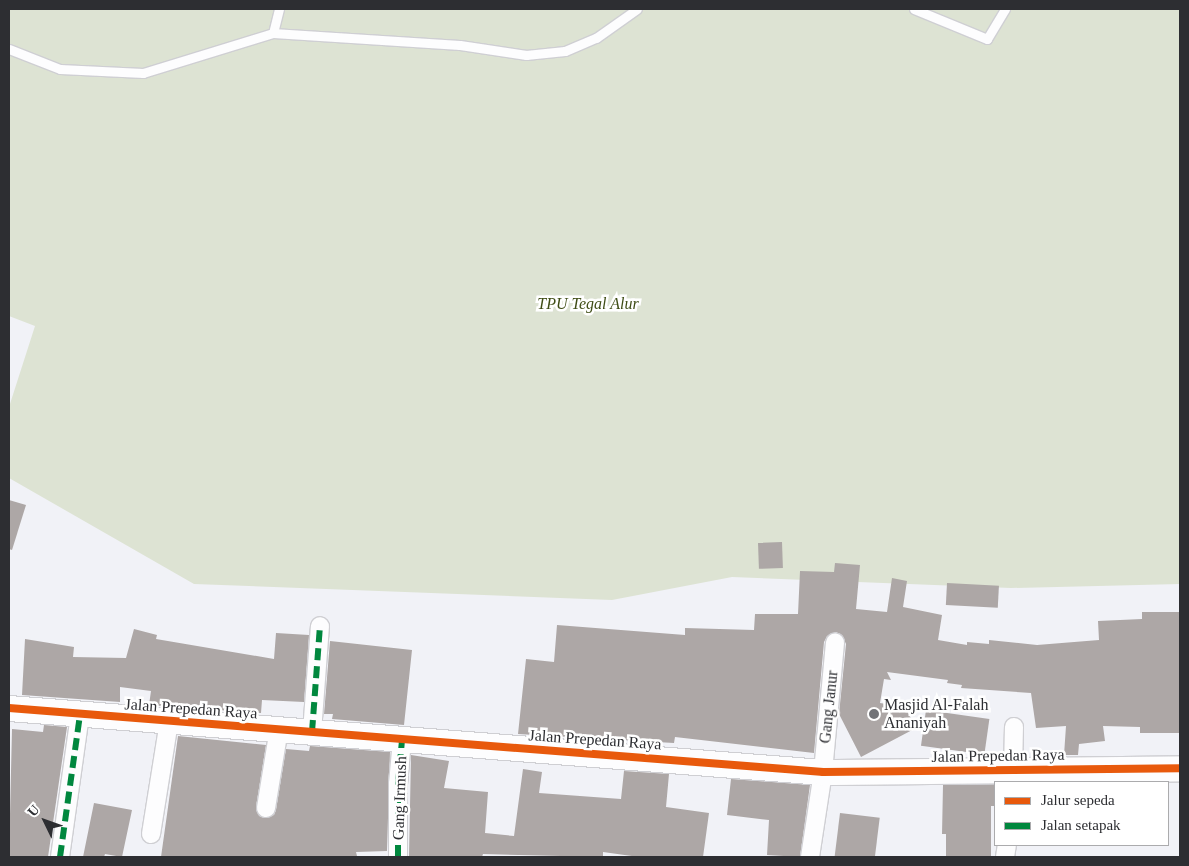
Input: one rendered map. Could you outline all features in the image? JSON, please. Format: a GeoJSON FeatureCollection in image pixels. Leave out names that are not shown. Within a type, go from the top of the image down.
{"type":"FeatureCollection","features":[{"type":"Feature","properties":{"kind":"street"},"geometry":{"type":"LineString","coordinates":[[312,732],[320,626]]}},
{"type":"Feature","properties":{"kind":"street","name":"Gang Janur"},"geometry":{"type":"LineString","coordinates":[[810,857],[823,772],[836,643]]}},
{"type":"Feature","properties":{"kind":"street","name":"Jalan Prepedan Raya"},"geometry":{"type":"LineString","coordinates":[[9,708],[823,772],[1016,774],[1180,768]]}},
{"type":"Feature","properties":{"kind":"street"},"geometry":{"type":"LineString","coordinates":[[60,857],[80,714]]}},
{"type":"Feature","properties":{"kind":"street"},"geometry":{"type":"LineString","coordinates":[[151,834],[169,721]]}},
{"type":"Feature","properties":{"kind":"street"},"geometry":{"type":"LineString","coordinates":[[1014,727],[1016,774]]}},
{"type":"Feature","properties":{"kind":"street"},"geometry":{"type":"LineString","coordinates":[[266,808],[279,729]]}},
{"type":"Feature","properties":{"kind":"street","name":"Gang Irmush"},"geometry":{"type":"LineString","coordinates":[[398,857],[402,740]]}},
{"type":"Feature","properties":{"kind":"lane"},"geometry":{"type":"LineString","coordinates":[[273,33],[279,9]]}},
{"type":"Feature","properties":{"kind":"lane"},"geometry":{"type":"LineString","coordinates":[[9,49],[60,69],[142,73],[273,33],[460,45],[526,55],[564,51],[596,38],[637,9]]}},
{"type":"Feature","properties":{"kind":"lane"},"geometry":{"type":"LineString","coordinates":[[914,9],[987,39],[1005,9]]}},
{"type":"Feature","properties":{"kind":"green space","name":"TPU Tegal Alur"},"geometry":{"type":"Polygon","coordinates":[[[9,9],[1180,9],[1180,584],[1011,588],[732,577],[612,600],[194,584],[9,478],[9,407],[35,326],[9,316],[9,9]]]}},
{"type":"Feature","properties":{"kind":"building"},"geometry":{"type":"Polygon","coordinates":[[[9,500],[26,505],[12,550],[9,549],[9,500]]]}},
{"type":"Feature","properties":{"kind":"building"},"geometry":{"type":"Polygon","coordinates":[[[782,542],[783,568],[759,569],[758,543],[782,542]]]}},
{"type":"Feature","properties":{"kind":"building"},"geometry":{"type":"Polygon","coordinates":[[[835,563],[860,565],[856,609],[887,612],[892,578],[907,581],[903,607],[942,615],[938,640],[967,645],[967,642],[989,644],[989,640],[1037,645],[1099,640],[1098,621],[1142,619],[1142,612],[1180,612],[1180,733],[1140,733],[1140,727],[1103,726],[1105,741],[1079,744],[1078,755],[1064,755],[1066,726],[1036,728],[1031,693],[961,688],[962,685],[947,683],[948,680],[887,672],[891,680],[884,679],[880,703],[905,707],[916,728],[861,757],[839,714],[846,644],[842,635],[836,632],[827,636],[824,642],[814,753],[675,737],[674,743],[518,734],[526,659],[554,662],[557,625],[685,635],[685,628],[754,630],[755,614],[798,614],[800,571],[834,572],[835,563]]]}},
{"type":"Feature","properties":{"kind":"building"},"geometry":{"type":"Polygon","coordinates":[[[947,583],[999,586],[998,608],[946,605],[947,583]]]}},
{"type":"Feature","properties":{"kind":"building"},"geometry":{"type":"Polygon","coordinates":[[[134,629],[157,635],[156,639],[274,659],[276,633],[309,635],[304,702],[262,700],[261,713],[149,705],[151,691],[120,687],[120,702],[22,695],[25,639],[74,647],[73,657],[126,658],[134,629]]]}},
{"type":"Feature","properties":{"kind":"building"},"geometry":{"type":"Polygon","coordinates":[[[330,641],[412,650],[404,725],[332,719],[333,714],[324,714],[330,641]]]}},
{"type":"Feature","properties":{"kind":"building"},"geometry":{"type":"Polygon","coordinates":[[[926,710],[989,719],[984,755],[921,746],[926,710]]]}},
{"type":"Feature","properties":{"kind":"building"},"geometry":{"type":"Polygon","coordinates":[[[44,725],[67,727],[48,857],[9,857],[12,729],[43,732],[44,725]]]}},
{"type":"Feature","properties":{"kind":"building"},"geometry":{"type":"Polygon","coordinates":[[[178,736],[266,745],[256,807],[259,816],[265,818],[274,815],[276,810],[286,749],[309,751],[310,746],[390,752],[387,851],[356,852],[357,856],[335,857],[161,857],[178,736]]]}},
{"type":"Feature","properties":{"kind":"building"},"geometry":{"type":"Polygon","coordinates":[[[411,755],[449,761],[444,788],[488,792],[485,833],[514,836],[523,769],[542,772],[539,793],[621,799],[624,771],[669,774],[666,807],[709,813],[703,857],[639,857],[603,852],[603,857],[483,854],[482,857],[409,857],[411,755]]]}},
{"type":"Feature","properties":{"kind":"building"},"geometry":{"type":"Polygon","coordinates":[[[731,779],[810,785],[800,857],[767,855],[769,820],[727,815],[731,779]]]}},
{"type":"Feature","properties":{"kind":"building"},"geometry":{"type":"Polygon","coordinates":[[[994,784],[994,806],[991,806],[991,857],[946,857],[946,834],[942,834],[943,785],[994,784]]]}},
{"type":"Feature","properties":{"kind":"building"},"geometry":{"type":"Polygon","coordinates":[[[94,803],[132,810],[122,857],[105,854],[104,857],[83,857],[94,803]]]}},
{"type":"Feature","properties":{"kind":"building"},"geometry":{"type":"Polygon","coordinates":[[[840,813],[880,818],[875,857],[835,857],[840,813]]]}},
{"type":"Feature","properties":{"kind":"marked path"},"geometry":{"type":"LineString","coordinates":[[312,732],[320,626]]}},
{"type":"Feature","properties":{"kind":"marked path"},"geometry":{"type":"LineString","coordinates":[[60,857],[80,714]]}},
{"type":"Feature","properties":{"kind":"marked path"},"geometry":{"type":"LineString","coordinates":[[398,857],[398,784],[402,740]]}},
{"type":"Feature","properties":{"kind":"cycle path"},"geometry":{"type":"LineString","coordinates":[[9,708],[823,772],[1180,768]]}},
{"type":"Feature","properties":{"kind":"place","name":"Masjid Al-Falah Ananiyah"},"geometry":{"type":"Point","coordinates":[874,714]}}]}
